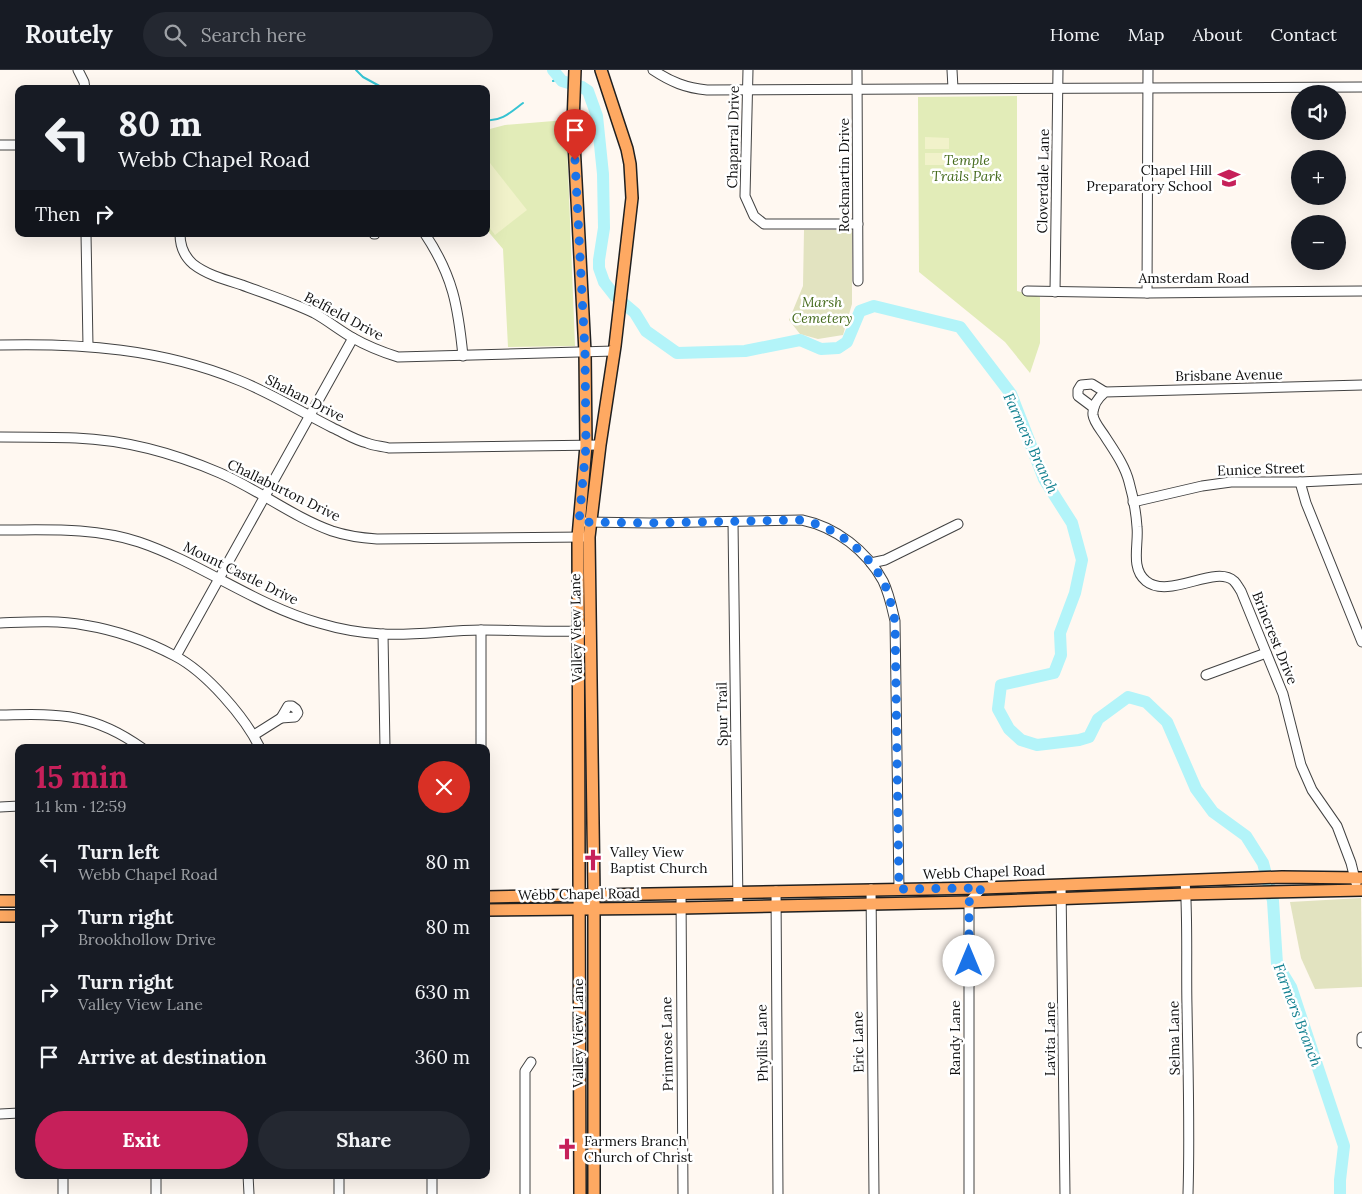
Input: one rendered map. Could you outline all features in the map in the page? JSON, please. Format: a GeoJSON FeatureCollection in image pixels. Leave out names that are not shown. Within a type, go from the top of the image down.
{"type":"FeatureCollection","features":[{"type":"Feature","properties":{"kind":"main road","name":"Valley View Lane"},"geometry":{"type":"LineString","coordinates":[[575,70],[573,97],[585,352],[586,446],[579,522],[584,537],[591,631],[594,894],[594,1194]]}},
{"type":"Feature","properties":{"kind":"main road","name":"Valley View Lane"},"geometry":{"type":"LineString","coordinates":[[580,1194],[580,894],[577,631],[584,537],[592,522],[632,198],[630,164],[621,129],[601,70]]}},
{"type":"Feature","properties":{"kind":"main road","name":"Webb Chapel Road"},"geometry":{"type":"LineString","coordinates":[[490,897],[982,888],[1282,877],[1358,878]]}},
{"type":"Feature","properties":{"kind":"main road","name":"Webb Chapel Road"},"geometry":{"type":"LineString","coordinates":[[490,910],[969,902],[1360,890]]}},
{"type":"Feature","properties":{"kind":"main road"},"geometry":{"type":"LineString","coordinates":[[0,901],[15,901]]}},
{"type":"Feature","properties":{"kind":"main road"},"geometry":{"type":"LineString","coordinates":[[0,916],[15,916]]}},
{"type":"Feature","properties":{"kind":"main road"},"geometry":{"type":"LineString","coordinates":[[580,1023],[593,1023]]}},
{"type":"Feature","properties":{"kind":"street"},"geometry":{"type":"LineString","coordinates":[[78,70],[84,85]]}},
{"type":"Feature","properties":{"kind":"street"},"geometry":{"type":"LineString","coordinates":[[653,70],[679,85],[691,88],[749,91],[953,88],[1362,87]]}},
{"type":"Feature","properties":{"kind":"street","name":"Chaparral Drive"},"geometry":{"type":"LineString","coordinates":[[748,70],[746,196],[754,216],[764,224],[858,224]]}},
{"type":"Feature","properties":{"kind":"street","name":"Rockmartin Drive"},"geometry":{"type":"LineString","coordinates":[[857,70],[858,281]]}},
{"type":"Feature","properties":{"kind":"street"},"geometry":{"type":"LineString","coordinates":[[952,70],[953,88]]}},
{"type":"Feature","properties":{"kind":"street","name":"Cloverdale Lane"},"geometry":{"type":"LineString","coordinates":[[1055,292],[1058,70]]}},
{"type":"Feature","properties":{"kind":"street"},"geometry":{"type":"LineString","coordinates":[[1147,293],[1148,70]]}},
{"type":"Feature","properties":{"kind":"street"},"geometry":{"type":"LineString","coordinates":[[0,145],[15,145]]}},
{"type":"Feature","properties":{"kind":"street"},"geometry":{"type":"LineString","coordinates":[[86,237],[88,346]]}},
{"type":"Feature","properties":{"kind":"street","name":"Belfield Drive"},"geometry":{"type":"LineString","coordinates":[[180,237],[184,254],[192,263],[200,268],[315,314],[353,338],[398,357],[614,351]]}},
{"type":"Feature","properties":{"kind":"street"},"geometry":{"type":"LineString","coordinates":[[427,237],[445,266],[456,300],[463,356]]}},
{"type":"Feature","properties":{"kind":"street","name":"Amsterdam Road"},"geometry":{"type":"LineString","coordinates":[[1027,291],[1147,293],[1362,291]]}},
{"type":"Feature","properties":{"kind":"street"},"geometry":{"type":"LineString","coordinates":[[176,656],[353,338]]}},
{"type":"Feature","properties":{"kind":"street","name":"Shahan Drive"},"geometry":{"type":"LineString","coordinates":[[0,345],[62,344],[88,346],[150,354],[191,364],[237,380],[269,394],[368,444],[389,448],[600,445]]}},
{"type":"Feature","properties":{"kind":"street","name":"Brisbane Avenue"},"geometry":{"type":"LineString","coordinates":[[1094,408],[1078,396],[1078,390],[1081,385],[1092,384],[1102,395],[1362,385]]}},
{"type":"Feature","properties":{"kind":"street"},"geometry":{"type":"LineString","coordinates":[[1094,408],[1102,395]]}},
{"type":"Feature","properties":{"kind":"street","name":"Brincrest Drive"},"geometry":{"type":"LineString","coordinates":[[1094,408],[1095,421],[1118,456],[1129,480],[1137,527],[1136,560],[1138,569],[1146,581],[1155,586],[1166,587],[1226,576],[1234,581],[1241,590],[1283,694],[1301,765],[1312,790],[1337,826],[1358,878],[1360,890]]}},
{"type":"Feature","properties":{"kind":"street","name":"Challaburton Drive"},"geometry":{"type":"LineString","coordinates":[[0,437],[78,438],[116,442],[172,456],[223,474],[308,520],[331,530],[360,537],[397,539],[584,537]]}},
{"type":"Feature","properties":{"kind":"street","name":"Eunice Street"},"geometry":{"type":"LineString","coordinates":[[1133,502],[1212,484],[1231,482],[1300,482],[1362,479]]}},
{"type":"Feature","properties":{"kind":"street"},"geometry":{"type":"LineString","coordinates":[[1300,482],[1306,503],[1362,642]]}},
{"type":"Feature","properties":{"kind":"street"},"geometry":{"type":"LineString","coordinates":[[579,522],[650,523],[791,520],[814,523],[823,526],[848,541],[871,563],[887,590],[895,621],[899,889]]}},
{"type":"Feature","properties":{"kind":"street","name":"Spur Trail"},"geometry":{"type":"LineString","coordinates":[[733,522],[738,906]]}},
{"type":"Feature","properties":{"kind":"street"},"geometry":{"type":"LineString","coordinates":[[871,563],[885,560],[958,524]]}},
{"type":"Feature","properties":{"kind":"street","name":"Mount Castle Drive"},"geometry":{"type":"LineString","coordinates":[[0,530],[84,531],[115,536],[164,552],[282,611],[341,629],[383,634],[481,630],[591,631]]}},
{"type":"Feature","properties":{"kind":"street"},"geometry":{"type":"LineString","coordinates":[[0,623],[55,622],[83,624],[134,638],[176,656],[207,680],[221,694],[254,735],[258,744]]}},
{"type":"Feature","properties":{"kind":"street"},"geometry":{"type":"LineString","coordinates":[[481,630],[481,744]]}},
{"type":"Feature","properties":{"kind":"street"},"geometry":{"type":"LineString","coordinates":[[383,634],[385,744]]}},
{"type":"Feature","properties":{"kind":"street"},"geometry":{"type":"LineString","coordinates":[[1206,675],[1266,653]]}},
{"type":"Feature","properties":{"kind":"street"},"geometry":{"type":"LineString","coordinates":[[0,714],[75,716],[116,731],[136,744]]}},
{"type":"Feature","properties":{"kind":"street"},"geometry":{"type":"LineString","coordinates":[[254,735],[281,718]]}},
{"type":"Feature","properties":{"kind":"street"},"geometry":{"type":"LineString","coordinates":[[0,807],[15,806]]}},
{"type":"Feature","properties":{"kind":"street","name":"Selma Lane"},"geometry":{"type":"LineString","coordinates":[[1185,881],[1188,1194]]}},
{"type":"Feature","properties":{"kind":"street","name":"Lavita Lane"},"geometry":{"type":"LineString","coordinates":[[1061,885],[1064,1194]]}},
{"type":"Feature","properties":{"kind":"street"},"geometry":{"type":"LineString","coordinates":[[969,902],[982,888]]}},
{"type":"Feature","properties":{"kind":"street","name":"Eric Lane"},"geometry":{"type":"LineString","coordinates":[[871,889],[874,1194]]}},
{"type":"Feature","properties":{"kind":"street","name":"Phyllis Lane"},"geometry":{"type":"LineString","coordinates":[[776,891],[778,1194]]}},
{"type":"Feature","properties":{"kind":"street","name":"Primrose Lane"},"geometry":{"type":"LineString","coordinates":[[682,893],[680,908],[683,1194]]}},
{"type":"Feature","properties":{"kind":"street","name":"Randy Lane"},"geometry":{"type":"LineString","coordinates":[[969,902],[969,1194]]}},
{"type":"Feature","properties":{"kind":"street"},"geometry":{"type":"LineString","coordinates":[[1362,1037],[1362,1043]]}},
{"type":"Feature","properties":{"kind":"street"},"geometry":{"type":"LineString","coordinates":[[525,1194],[525,1070],[531,1062]]}},
{"type":"Feature","properties":{"kind":"street"},"geometry":{"type":"LineString","coordinates":[[0,1114],[15,1113]]}},
{"type":"Feature","properties":{"kind":"street"},"geometry":{"type":"LineString","coordinates":[[63,1179],[63,1194]]}},
{"type":"Feature","properties":{"kind":"street"},"geometry":{"type":"LineString","coordinates":[[156,1179],[156,1194]]}},
{"type":"Feature","properties":{"kind":"street"},"geometry":{"type":"LineString","coordinates":[[248,1179],[249,1194]]}},
{"type":"Feature","properties":{"kind":"street"},"geometry":{"type":"LineString","coordinates":[[339,1179],[339,1194]]}},
{"type":"Feature","properties":{"kind":"street"},"geometry":{"type":"LineString","coordinates":[[432,1179],[432,1194]]}},
{"type":"Feature","properties":{"kind":"green space","name":"Temple Trails Park"},"geometry":{"type":"Polygon","coordinates":[[[1017,96],[1017,291],[1040,297],[1040,343],[1030,373],[1005,342],[919,272],[918,97],[1017,96]]]}},
{"type":"Feature","properties":{"kind":"green space"},"geometry":{"type":"Polygon","coordinates":[[[566,120],[575,346],[508,347],[503,249],[490,234],[490,129],[505,125],[566,120]]]}},
{"type":"Feature","properties":{"kind":"green space"},"geometry":{"type":"Polygon","coordinates":[[[925,137],[949,138],[949,149],[925,149],[925,137]]]}},
{"type":"Feature","properties":{"kind":"green space"},"geometry":{"type":"Polygon","coordinates":[[[925,153],[949,153],[949,165],[925,165],[925,153]]]}},
{"type":"Feature","properties":{"kind":"green space"},"geometry":{"type":"Polygon","coordinates":[[[490,163],[527,210],[495,235],[490,228],[490,163]]]}},
{"type":"Feature","properties":{"kind":"green space","name":"Marsh Cemetery"},"geometry":{"type":"Polygon","coordinates":[[[804,230],[852,230],[852,304],[843,335],[818,339],[800,334],[789,320],[803,286],[804,230]]]}},
{"type":"Feature","properties":{"kind":"green space"},"geometry":{"type":"Polygon","coordinates":[[[1361,898],[1362,987],[1315,989],[1301,958],[1290,902],[1361,898]]]}},
{"type":"Feature","properties":{"kind":"waterway"},"geometry":{"type":"LineString","coordinates":[[356,70],[363,77],[378,85]]}},
{"type":"Feature","properties":{"kind":"waterway","name":"Farmers Branch"},"geometry":{"type":"LineString","coordinates":[[553,70],[562,81],[582,87],[588,91],[597,116],[603,174],[604,228],[599,268],[604,282],[615,296],[635,313],[646,331],[677,353],[745,351],[800,340],[821,349],[838,348],[847,342],[860,311],[874,306],[960,327],[1011,394],[1044,479],[1072,523],[1082,560],[1075,593],[1060,633],[1061,655],[1054,673],[1001,685],[998,709],[1009,729],[1021,740],[1037,745],[1089,737],[1098,719],[1128,697],[1146,702],[1167,722],[1196,789],[1213,812],[1246,836],[1263,863],[1273,901],[1277,964],[1291,987],[1344,1146],[1340,1194]]}},
{"type":"Feature","properties":{"kind":"waterway","name":"Farmers Branch"},"geometry":{"type":"LineString","coordinates":[[553,81],[559,78]]}},
{"type":"Feature","properties":{"kind":"waterway"},"geometry":{"type":"LineString","coordinates":[[490,120],[501,118],[523,103]]}},
{"type":"Feature","properties":{"kind":"place","name":"Chapel Hill Preparatory School"},"geometry":{"type":"Point","coordinates":[1229,178]}},
{"type":"Feature","properties":{"kind":"place","name":"Valley View Baptist Church"},"geometry":{"type":"Point","coordinates":[593,860]}},
{"type":"Feature","properties":{"kind":"place","name":"Farmers Branch Church of Christ"},"geometry":{"type":"Point","coordinates":[567,1149]}},
{"type":"Feature","properties":{"kind":"route"},"geometry":{"type":"LineString","coordinates":[[575,160],[585,352],[586,446],[579,522],[650,523],[802,520],[823,526],[835,532],[861,552],[871,563],[887,590],[895,621],[899,889],[982,888],[969,902],[969,961]]}}]}
